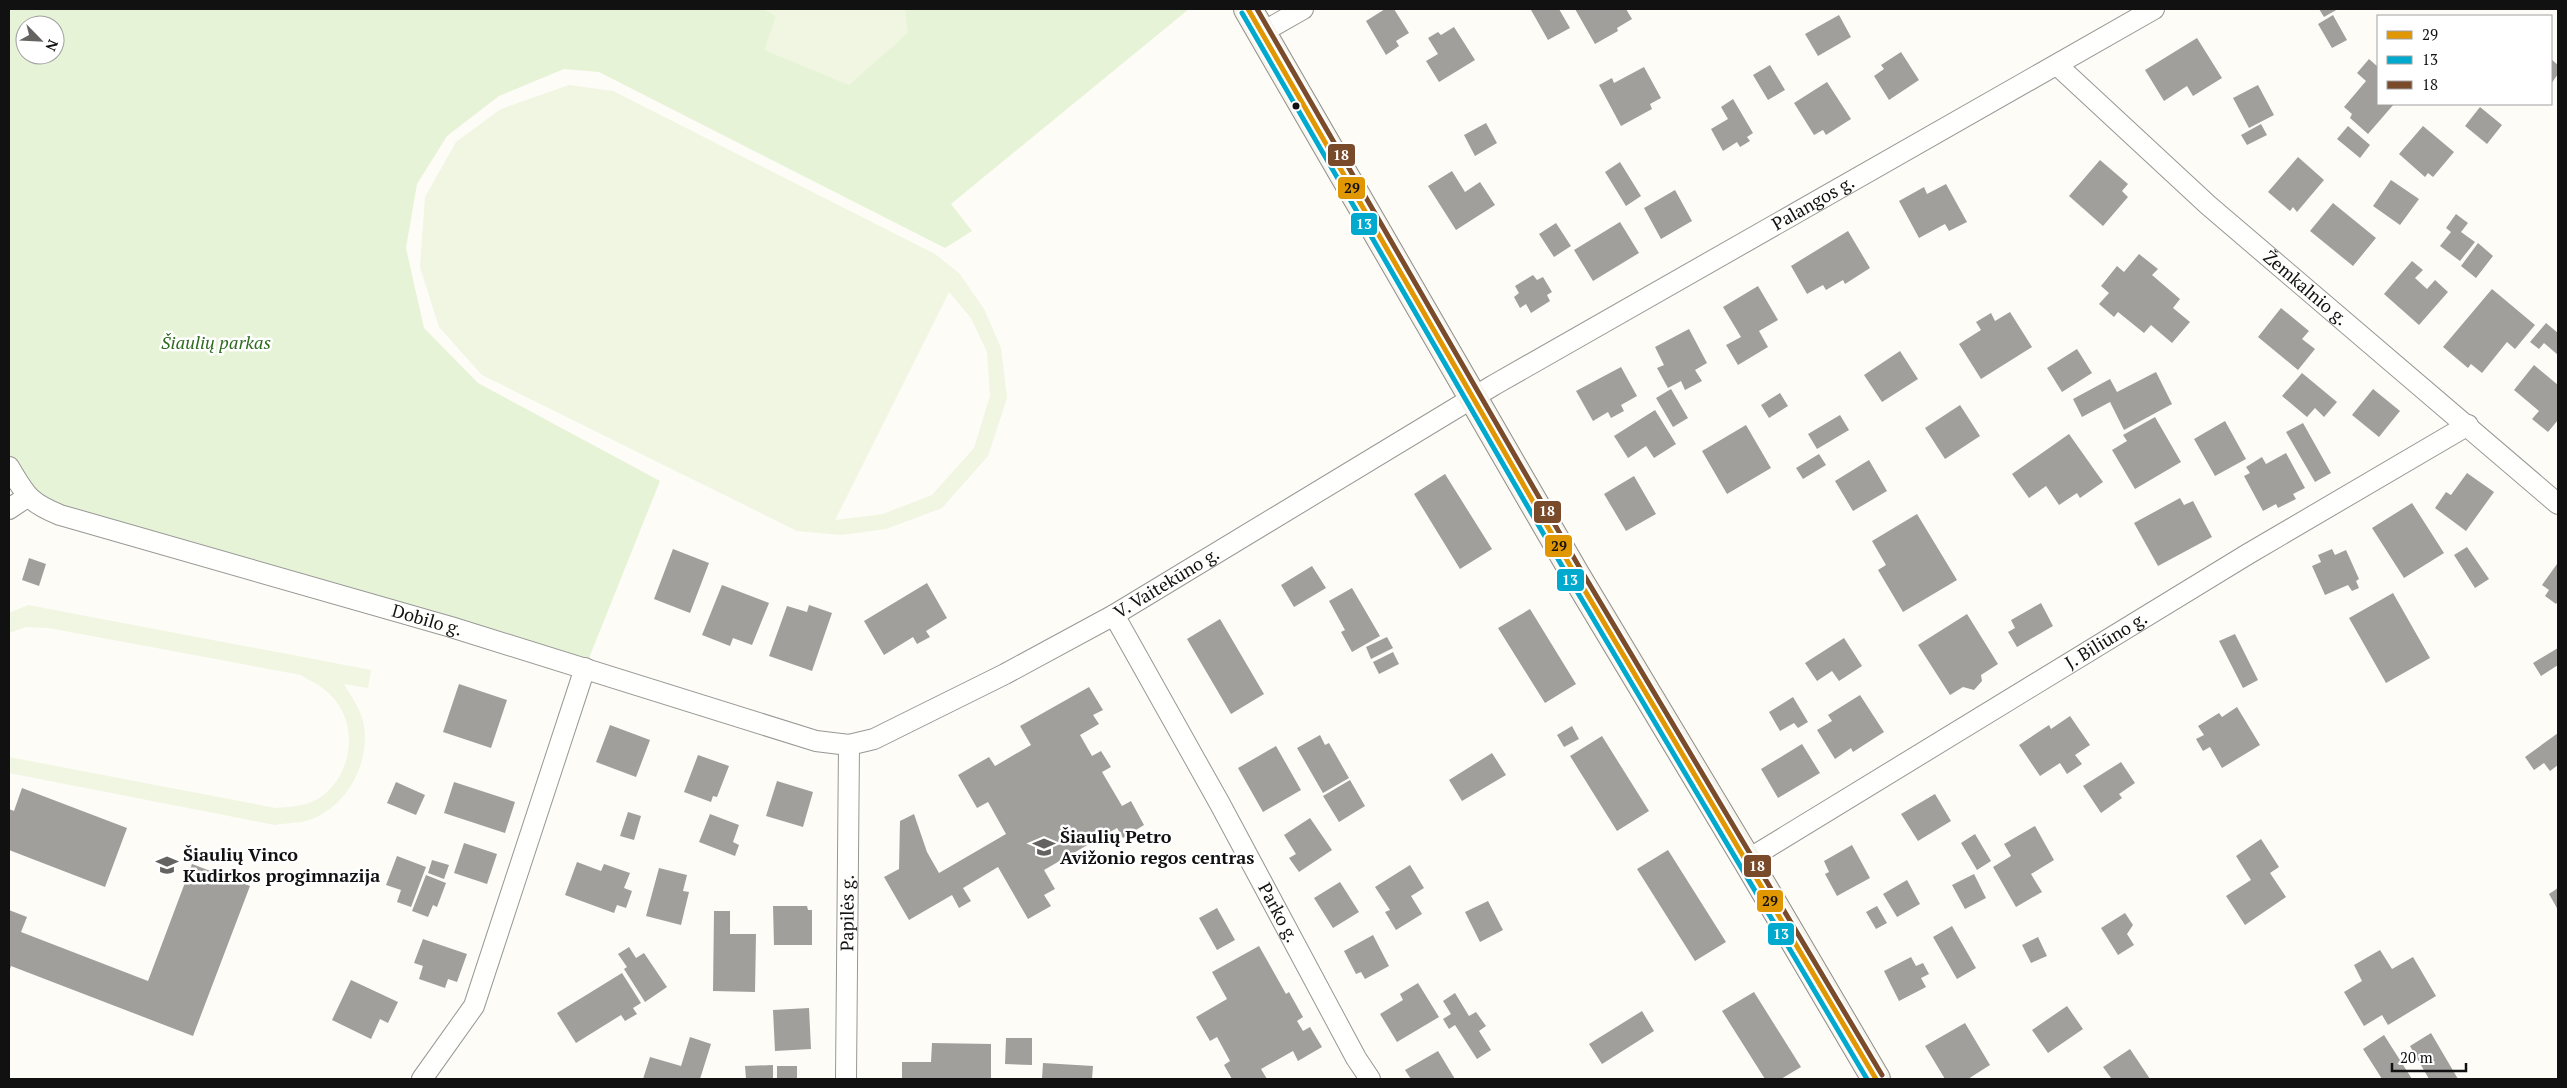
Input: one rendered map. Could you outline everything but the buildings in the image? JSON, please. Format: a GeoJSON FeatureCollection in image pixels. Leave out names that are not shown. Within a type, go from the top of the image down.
{"type":"FeatureCollection","features":[{"type":"Feature","properties":{"kind":"main road"},"geometry":{"type":"LineString","coordinates":[[1248,9],[1575,574],[1876,1079]]}},
{"type":"Feature","properties":{"kind":"street"},"geometry":{"type":"LineString","coordinates":[[1261,33],[1303,9]]}},
{"type":"Feature","properties":{"kind":"street","name":"Palangos g."},"geometry":{"type":"LineString","coordinates":[[1473,398],[2154,9]]}},
{"type":"Feature","properties":{"kind":"street","name":"Žemkalnio g."},"geometry":{"type":"LineString","coordinates":[[2057,66],[2208,205],[2468,424],[2558,504]]}},
{"type":"Feature","properties":{"kind":"street","name":"V. Vaitekūno g."},"geometry":{"type":"LineString","coordinates":[[849,745],[883,735],[1005,674],[1114,615],[1473,398]]}},
{"type":"Feature","properties":{"kind":"street","name":"J. Biliūno g."},"geometry":{"type":"LineString","coordinates":[[1747,860],[2248,554],[2468,424]]}},
{"type":"Feature","properties":{"kind":"street"},"geometry":{"type":"LineString","coordinates":[[9,467],[27,497],[9,509]]}},
{"type":"Feature","properties":{"kind":"street","name":"Dobilo g."},"geometry":{"type":"LineString","coordinates":[[27,497],[39,506],[60,515],[451,627],[816,741],[849,745]]}},
{"type":"Feature","properties":{"kind":"street","name":"Parko g."},"geometry":{"type":"LineString","coordinates":[[1114,615],[1220,804],[1356,1058],[1370,1079]]}},
{"type":"Feature","properties":{"kind":"street"},"geometry":{"type":"LineString","coordinates":[[422,1079],[474,1006],[585,668]]}},
{"type":"Feature","properties":{"kind":"street","name":"Papilės g."},"geometry":{"type":"LineString","coordinates":[[846,1079],[849,745]]}},
{"type":"Feature","properties":{"kind":"green space","name":"Šiaulių parkas"},"geometry":{"type":"Polygon","coordinates":[[[9,9],[1189,9],[951,204],[972,231],[945,248],[599,72],[564,69],[499,96],[447,136],[417,184],[406,248],[424,328],[478,383],[660,481],[585,668],[59,515],[9,467],[9,9]]]}},
{"type":"Feature","properties":{"kind":"green space"},"geometry":{"type":"Polygon","coordinates":[[[763,9],[905,9],[908,33],[849,85],[764,50],[776,16],[763,9]]]}},
{"type":"Feature","properties":{"kind":"green space"},"geometry":{"type":"Polygon","coordinates":[[[569,85],[613,91],[935,254],[959,273],[984,309],[1001,348],[1007,398],[988,456],[942,508],[886,529],[841,535],[797,531],[482,375],[439,327],[420,267],[425,197],[456,142],[501,109],[569,85]],[[949,292],[835,520],[883,514],[932,495],[974,448],[990,396],[987,352],[971,318],[949,292]]]}},
{"type":"Feature","properties":{"kind":"green space"},"geometry":{"type":"Polygon","coordinates":[[[28,605],[371,670],[368,688],[344,684],[359,710],[364,726],[363,756],[352,784],[332,807],[320,815],[306,821],[275,825],[9,773],[9,757],[275,808],[302,805],[315,801],[336,782],[348,755],[349,741],[343,712],[324,689],[301,675],[49,628],[26,627],[9,633],[9,613],[28,605]]]}},
{"type":"Feature","properties":{"kind":"transit line","name":"29"},"geometry":{"type":"LineString","coordinates":[[1248,9],[1575,574],[1876,1079]]}},
{"type":"Feature","properties":{"kind":"transit line","name":"18"},"geometry":{"type":"LineString","coordinates":[[1257,9],[1581,570],[1882,1075]]}},
{"type":"Feature","properties":{"kind":"transit line","name":"13"},"geometry":{"type":"LineString","coordinates":[[1242,13],[1569,578],[1867,1079]]}},
{"type":"Feature","properties":{"kind":"place","name":"Šiaulių Petro Avižonio regos centras"},"geometry":{"type":"Point","coordinates":[1044,847]}},
{"type":"Feature","properties":{"kind":"place","name":"Šiaulių Vinco Kudirkos progimnazija"},"geometry":{"type":"Point","coordinates":[167,865]}}]}
